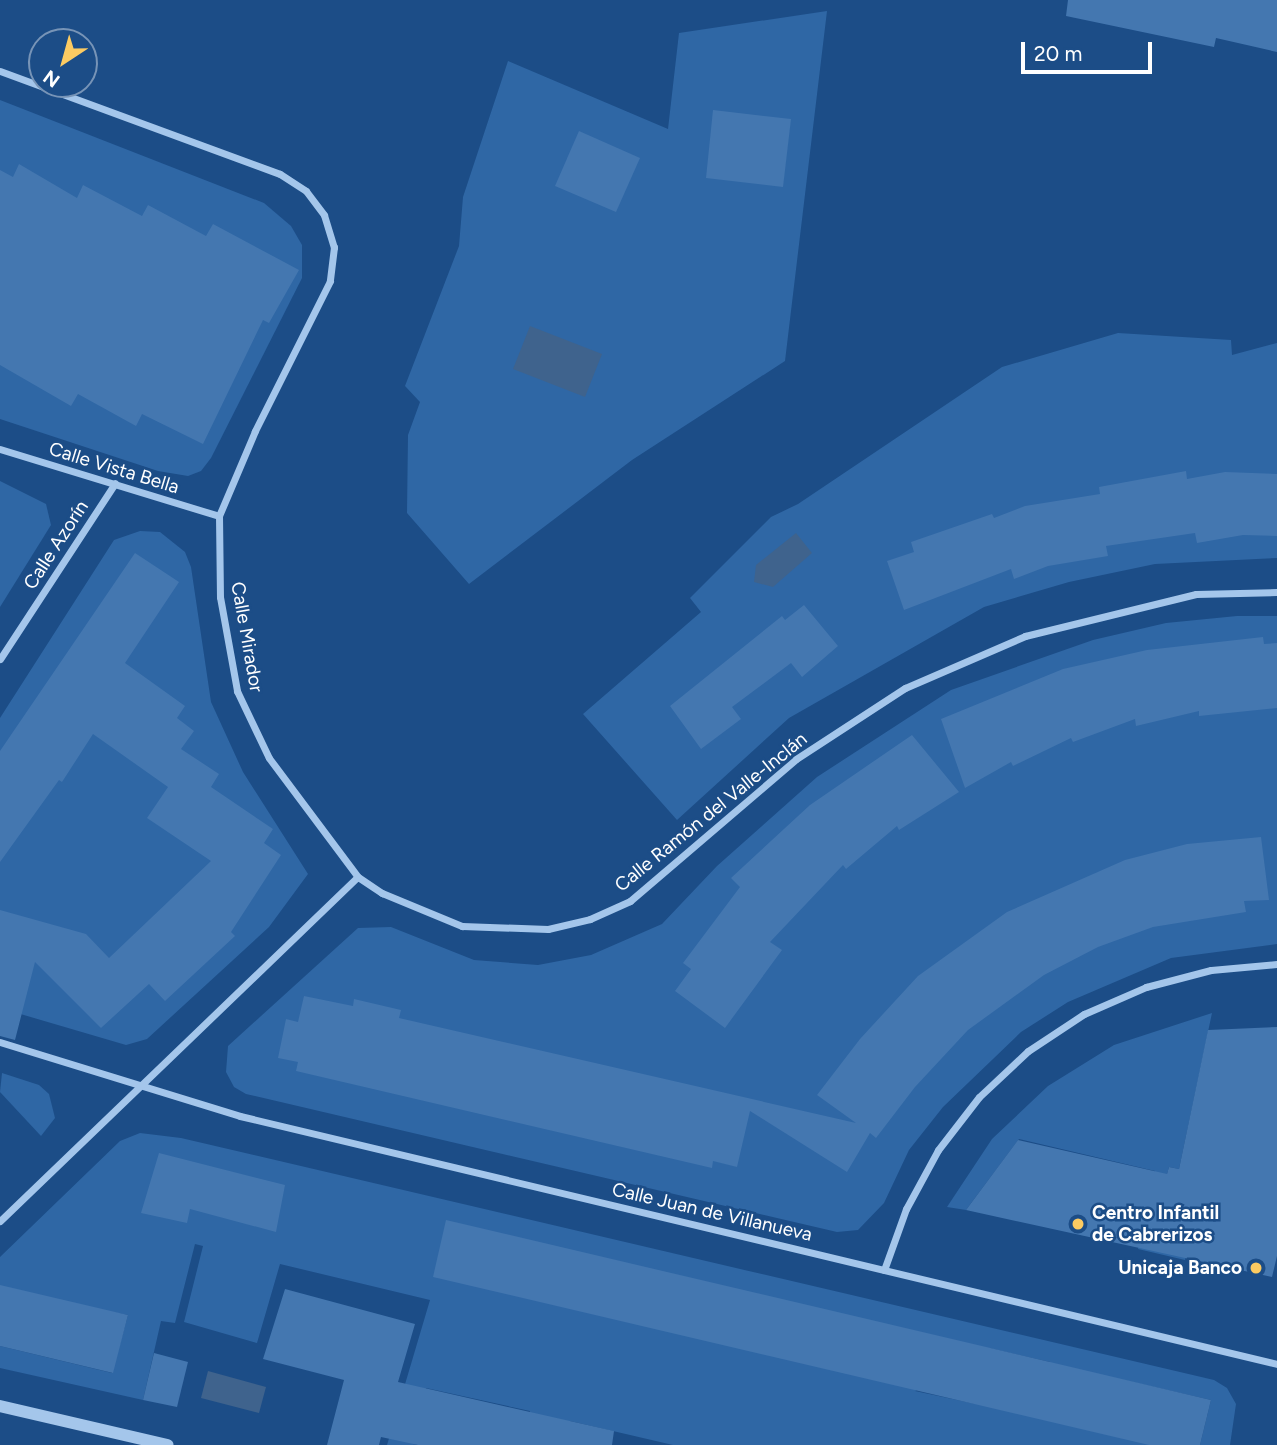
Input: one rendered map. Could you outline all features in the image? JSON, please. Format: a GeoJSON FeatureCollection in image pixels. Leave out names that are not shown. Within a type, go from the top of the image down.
{"type":"FeatureCollection","features":[{"type":"Feature","properties":{"kind":"street","name":"Calle Mirador"},"geometry":{"type":"LineString","coordinates":[[0,71],[280,174],[306,191],[324,215],[334,247],[330,281],[255,431],[219,516],[220,597],[236,691],[269,758],[358,877]]}},
{"type":"Feature","properties":{"kind":"street","name":"Calle Vista Bella"},"geometry":{"type":"LineString","coordinates":[[0,449],[219,516]]}},
{"type":"Feature","properties":{"kind":"street","name":"Calle Azorín"},"geometry":{"type":"LineString","coordinates":[[0,659],[115,483]]}},
{"type":"Feature","properties":{"kind":"street","name":"Calle Ramón del Valle-Inclán"},"geometry":{"type":"LineString","coordinates":[[358,877],[382,893],[462,926],[548,929],[590,919],[630,901],[796,759],[905,688],[1025,636],[1196,594],[1277,592]]}},
{"type":"Feature","properties":{"kind":"street"},"geometry":{"type":"LineString","coordinates":[[0,1221],[358,877]]}},
{"type":"Feature","properties":{"kind":"street"},"geometry":{"type":"LineString","coordinates":[[884,1270],[906,1209],[938,1150],[979,1097],[1028,1051],[1084,1014],[1146,987],[1211,970],[1277,964]]}},
{"type":"Feature","properties":{"kind":"street","name":"Calle Juan de Villanueva"},"geometry":{"type":"LineString","coordinates":[[0,1042],[140,1087],[254,1119],[1277,1364]]}},
{"type":"Feature","properties":{"kind":"street"},"geometry":{"type":"LineString","coordinates":[[0,1406],[168,1445]]}},
{"type":"Feature","properties":{"kind":"shaded area"},"geometry":{"type":"Polygon","coordinates":[[[827,11],[785,361],[632,460],[469,584],[407,513],[408,435],[420,402],[405,386],[459,246],[463,197],[508,61],[668,129],[679,33],[827,11]]]}},
{"type":"Feature","properties":{"kind":"shaded area"},"geometry":{"type":"Polygon","coordinates":[[[0,100],[264,203],[291,226],[302,245],[302,278],[211,458],[201,471],[188,476],[158,471],[0,419],[0,100]]]}},
{"type":"Feature","properties":{"kind":"shaded area"},"geometry":{"type":"Polygon","coordinates":[[[530,326],[602,354],[585,397],[513,369],[530,326]]]}},
{"type":"Feature","properties":{"kind":"shaded area"},"geometry":{"type":"Polygon","coordinates":[[[1118,333],[1231,340],[1232,355],[1277,343],[1277,558],[1155,564],[1069,582],[984,607],[789,718],[677,820],[583,714],[701,612],[690,598],[771,517],[798,504],[1002,367],[1118,333]]]}},
{"type":"Feature","properties":{"kind":"shaded area"},"geometry":{"type":"Polygon","coordinates":[[[0,481],[46,504],[51,525],[0,607],[0,481]]]}},
{"type":"Feature","properties":{"kind":"shaded area"},"geometry":{"type":"Polygon","coordinates":[[[140,531],[160,532],[185,552],[191,567],[211,702],[243,772],[308,874],[269,927],[147,1039],[126,1045],[0,1008],[0,718],[114,540],[140,531]]]}},
{"type":"Feature","properties":{"kind":"shaded area"},"geometry":{"type":"Polygon","coordinates":[[[796,533],[812,553],[773,587],[754,582],[756,565],[796,533]]]}},
{"type":"Feature","properties":{"kind":"shaded area"},"geometry":{"type":"Polygon","coordinates":[[[1237,616],[1277,616],[1277,944],[1171,958],[1068,1002],[1021,1032],[943,1107],[909,1150],[884,1203],[858,1230],[837,1232],[246,1094],[234,1087],[226,1072],[228,1046],[358,928],[391,927],[474,960],[538,965],[591,955],[662,924],[717,866],[817,777],[951,690],[1093,640],[1166,623],[1237,616]]]}},
{"type":"Feature","properties":{"kind":"shaded area"},"geometry":{"type":"Polygon","coordinates":[[[1212,1013],[1179,1169],[1169,1167],[1165,1181],[1209,1163],[1185,1260],[1138,1249],[1155,1171],[1019,1139],[966,1210],[947,1207],[992,1139],[1048,1086],[1114,1045],[1212,1013]]]}},
{"type":"Feature","properties":{"kind":"shaded area"},"geometry":{"type":"Polygon","coordinates":[[[2,1073],[39,1085],[49,1094],[55,1118],[41,1136],[0,1092],[2,1073]]]}},
{"type":"Feature","properties":{"kind":"shaded area"},"geometry":{"type":"Polygon","coordinates":[[[140,1133],[181,1138],[1214,1380],[1227,1388],[1236,1404],[1230,1445],[1200,1445],[1211,1400],[1089,1372],[1149,1445],[673,1445],[570,1421],[523,1445],[530,1411],[426,1388],[413,1444],[418,1445],[387,1445],[430,1300],[280,1264],[257,1343],[184,1322],[203,1246],[195,1244],[175,1323],[161,1321],[143,1400],[0,1368],[0,1346],[112,1373],[128,1315],[65,1303],[0,1302],[0,1257],[120,1141],[140,1133]],[[989,1348],[915,1391],[976,1404],[1050,1362],[989,1348]]]}},
{"type":"Feature","properties":{"kind":"shaded area"},"geometry":{"type":"Polygon","coordinates":[[[208,1371],[266,1387],[259,1413],[201,1398],[208,1371]]]}},
{"type":"Feature","properties":{"kind":"building"},"geometry":{"type":"Polygon","coordinates":[[[1068,0],[1277,0],[1277,52],[1216,38],[1214,47],[1066,16],[1068,0]]]}},
{"type":"Feature","properties":{"kind":"building"},"geometry":{"type":"Polygon","coordinates":[[[713,110],[791,119],[783,187],[706,178],[713,110]]]}},
{"type":"Feature","properties":{"kind":"building"},"geometry":{"type":"Polygon","coordinates":[[[579,131],[640,158],[616,212],[555,186],[579,131]]]}},
{"type":"Feature","properties":{"kind":"building"},"geometry":{"type":"Polygon","coordinates":[[[19,164],[77,198],[83,185],[142,216],[148,205],[206,236],[213,224],[299,270],[269,323],[263,320],[203,444],[142,414],[136,426],[78,394],[71,406],[0,365],[0,170],[13,177],[19,164]]]}},
{"type":"Feature","properties":{"kind":"building"},"geometry":{"type":"Polygon","coordinates":[[[1186,471],[1187,479],[1225,472],[1277,474],[1277,536],[1243,535],[1197,543],[1195,533],[1106,546],[1108,556],[1048,566],[1014,579],[1011,569],[904,610],[887,561],[914,552],[911,542],[992,514],[994,518],[1025,506],[1100,494],[1099,487],[1186,471]]]}},
{"type":"Feature","properties":{"kind":"building"},"geometry":{"type":"Polygon","coordinates":[[[135,553],[179,582],[125,663],[185,706],[177,718],[194,731],[181,749],[219,774],[211,787],[273,829],[264,843],[281,855],[231,932],[235,936],[165,1001],[149,984],[101,1028],[35,962],[15,1040],[0,1036],[0,910],[86,934],[109,958],[211,861],[147,818],[168,787],[93,734],[62,782],[59,780],[0,862],[0,751],[135,553]]]}},
{"type":"Feature","properties":{"kind":"building"},"geometry":{"type":"Polygon","coordinates":[[[804,605],[838,646],[802,677],[791,663],[732,707],[741,719],[701,749],[670,706],[782,616],[785,620],[804,605]]]}},
{"type":"Feature","properties":{"kind":"building"},"geometry":{"type":"Polygon","coordinates":[[[1263,637],[1264,644],[1277,643],[1277,708],[1199,716],[1199,711],[1136,726],[1135,719],[1073,742],[1071,738],[1013,766],[1011,762],[965,788],[941,719],[1063,669],[1147,650],[1263,637]]]}},
{"type":"Feature","properties":{"kind":"building"},"geometry":{"type":"Polygon","coordinates":[[[912,735],[959,792],[899,830],[897,826],[846,869],[843,865],[770,942],[782,950],[725,1028],[675,991],[691,969],[683,963],[740,887],[731,878],[810,805],[912,735]]]}},
{"type":"Feature","properties":{"kind":"building"},"geometry":{"type":"Polygon","coordinates":[[[1261,837],[1269,900],[1244,901],[1246,912],[1153,927],[1098,947],[1044,975],[968,1030],[915,1087],[876,1138],[870,1133],[847,1172],[750,1111],[737,1167],[713,1161],[712,1168],[296,1071],[298,1062],[278,1058],[286,1019],[298,1022],[304,996],[353,1006],[354,999],[401,1010],[399,1018],[856,1123],[817,1095],[860,1039],[918,976],[1007,912],[1125,860],[1187,844],[1261,837]]]}},
{"type":"Feature","properties":{"kind":"building"},"geometry":{"type":"Polygon","coordinates":[[[1277,1027],[1277,1256],[1272,1277],[966,1210],[1018,1140],[1167,1174],[1169,1167],[1179,1169],[1208,1030],[1277,1027]]]}},
{"type":"Feature","properties":{"kind":"building"},"geometry":{"type":"Polygon","coordinates":[[[159,1153],[285,1185],[276,1232],[190,1209],[187,1223],[141,1213],[159,1153]]]}},
{"type":"Feature","properties":{"kind":"building"},"geometry":{"type":"Polygon","coordinates":[[[446,1220],[1211,1400],[1200,1445],[1149,1445],[433,1277],[446,1220]]]}},
{"type":"Feature","properties":{"kind":"building"},"geometry":{"type":"Polygon","coordinates":[[[0,1285],[128,1315],[113,1373],[0,1346],[0,1285]]]}},
{"type":"Feature","properties":{"kind":"building"},"geometry":{"type":"Polygon","coordinates":[[[285,1289],[415,1324],[398,1382],[614,1431],[612,1445],[418,1445],[381,1437],[379,1445],[327,1445],[344,1380],[263,1359],[285,1289]]]}},
{"type":"Feature","properties":{"kind":"building"},"geometry":{"type":"Polygon","coordinates":[[[154,1353],[188,1362],[177,1407],[143,1400],[154,1353]]]}},
{"type":"Feature","properties":{"kind":"place","name":"Centro Infantil de Cabrerizos"},"geometry":{"type":"Point","coordinates":[1078,1224]}},
{"type":"Feature","properties":{"kind":"place","name":"Unicaja Banco"},"geometry":{"type":"Point","coordinates":[1256,1268]}}]}
